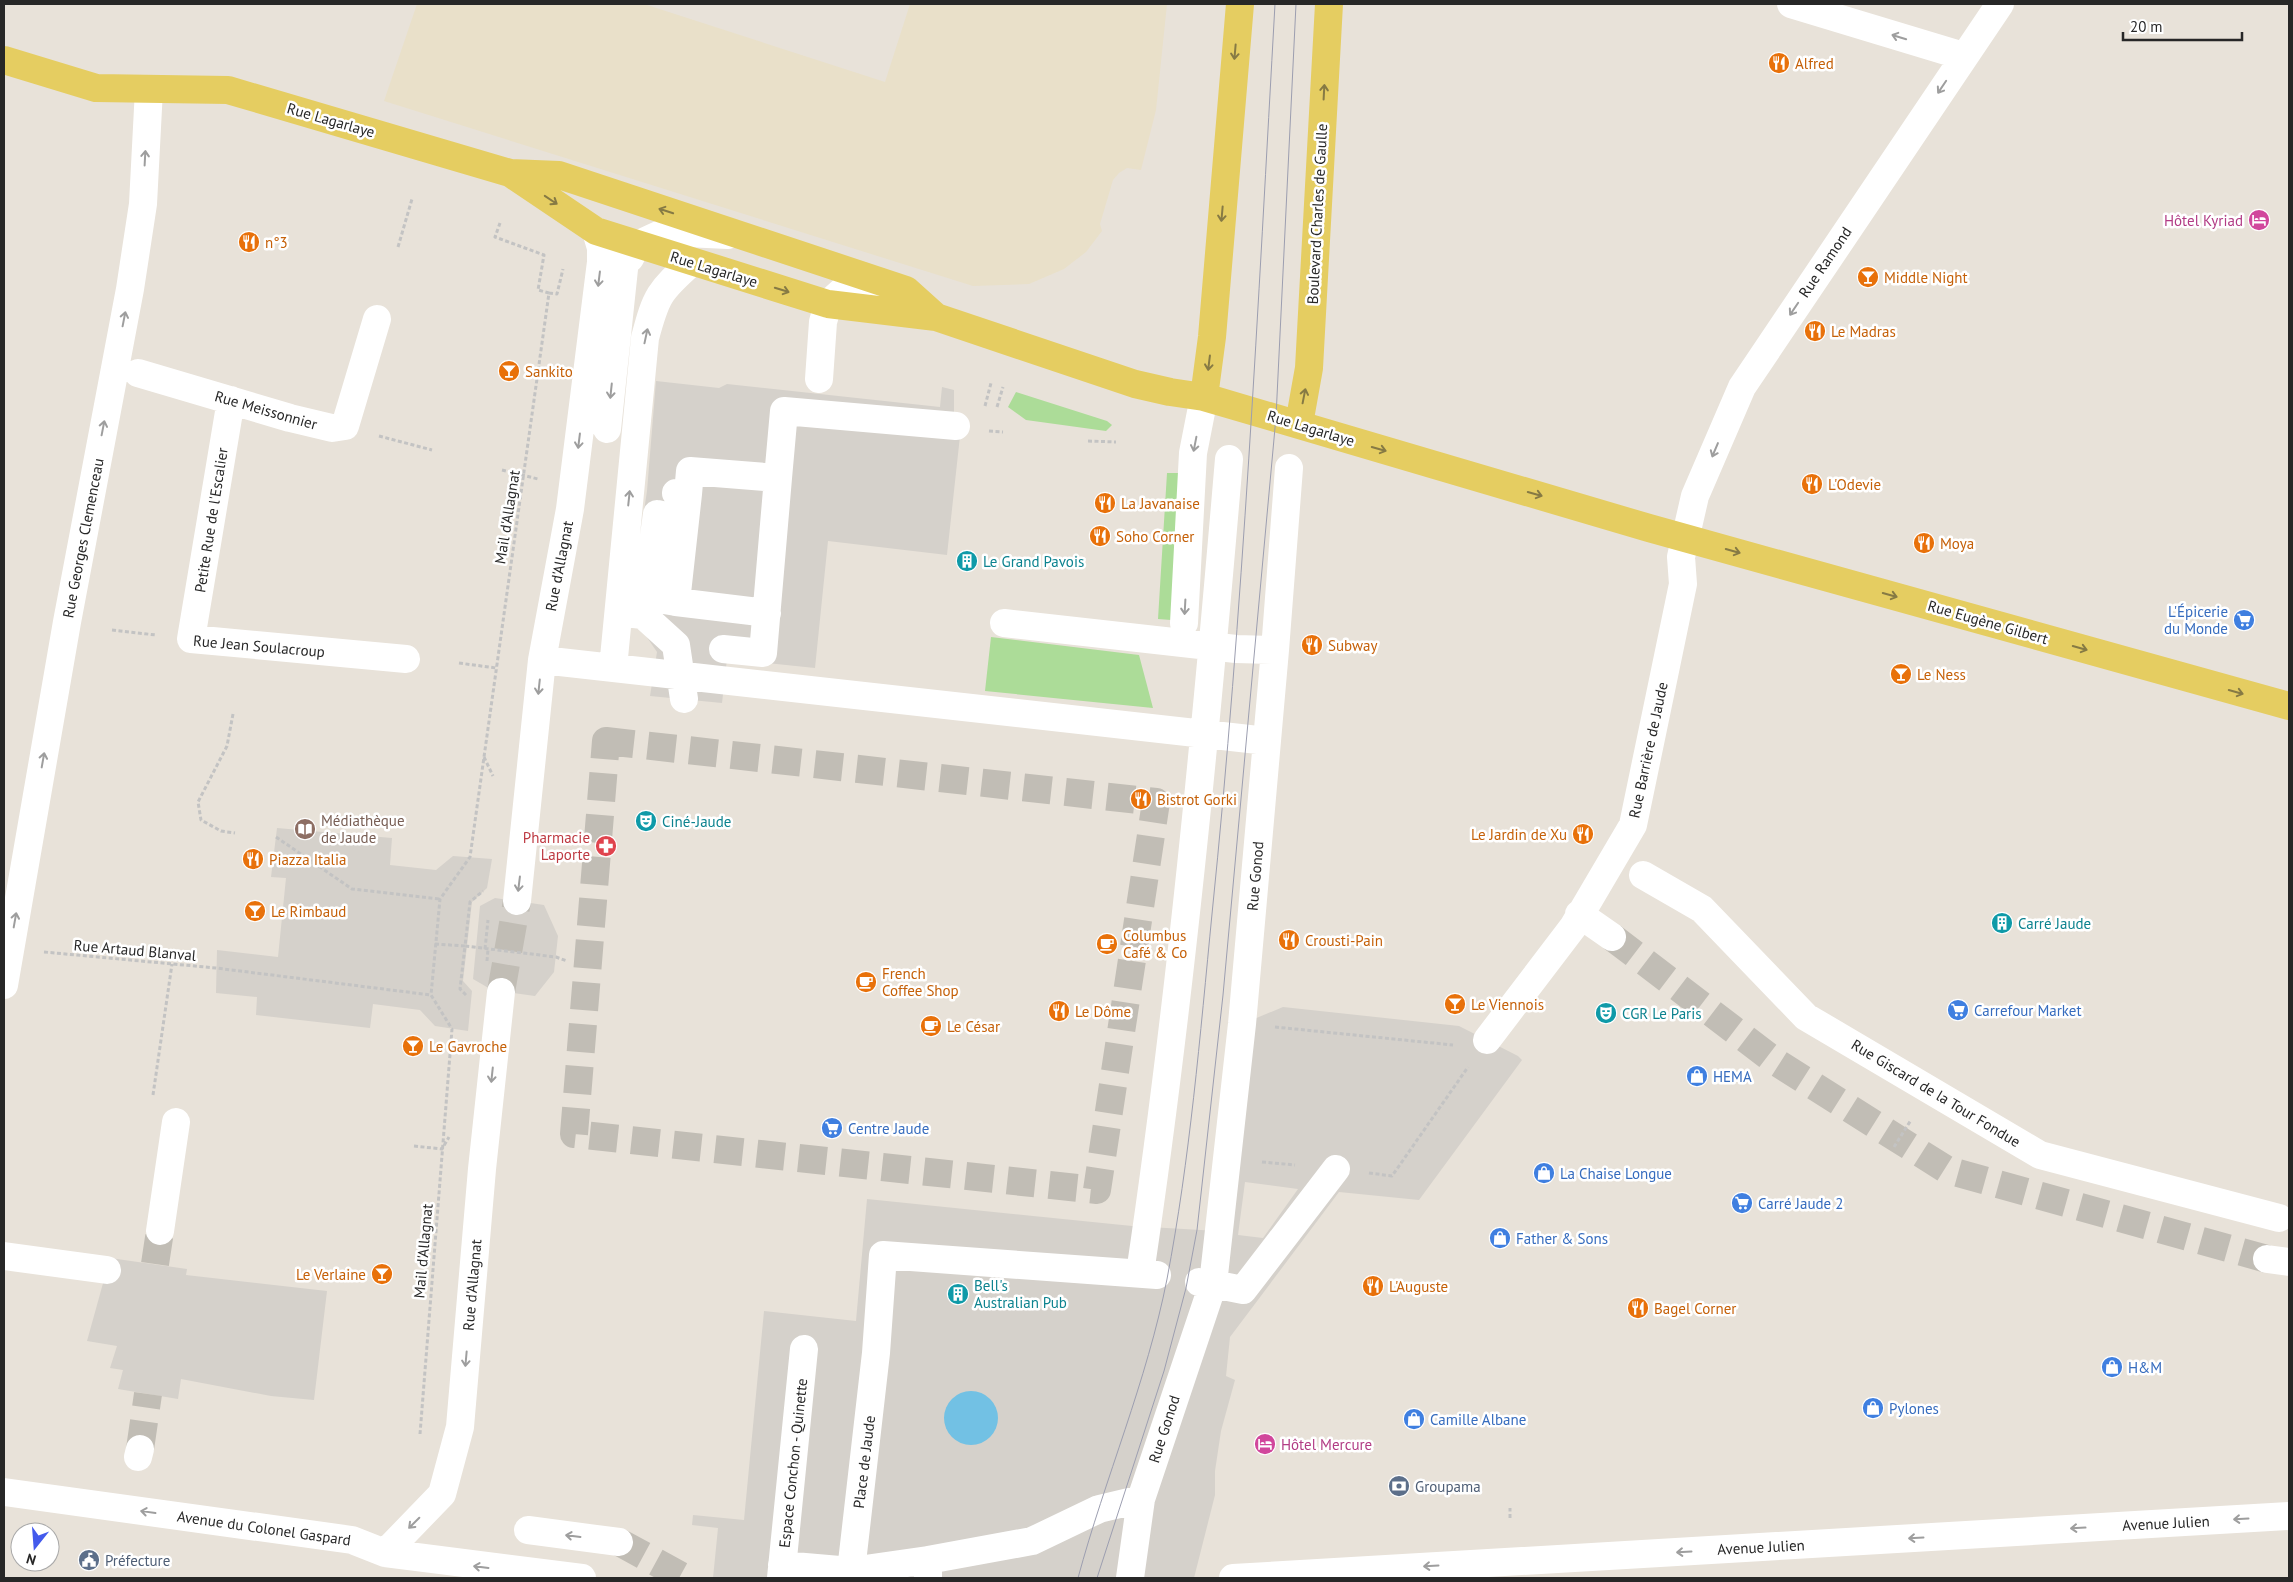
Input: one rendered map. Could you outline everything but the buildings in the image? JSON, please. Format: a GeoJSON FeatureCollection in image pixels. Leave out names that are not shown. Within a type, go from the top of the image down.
{"type":"FeatureCollection","features":[{"type":"Feature","properties":{"kind":"main road"},"geometry":{"type":"LineString","coordinates":[[1204,397],[1212,330],[1240,4]]}},
{"type":"Feature","properties":{"kind":"main road","name":"Boulevard Charles de Gaulle"},"geometry":{"type":"LineString","coordinates":[[1298,424],[1309,368],[1329,4]]}},
{"type":"Feature","properties":{"kind":"main road","name":"Rue Lagarlaye"},"geometry":{"type":"LineString","coordinates":[[4,60],[96,88],[228,90],[510,173],[558,175],[906,290],[936,317]]}},
{"type":"Feature","properties":{"kind":"main road","name":"Rue Lagarlaye"},"geometry":{"type":"LineString","coordinates":[[510,173],[596,232],[637,245],[828,304],[936,317],[1135,384],[1204,397],[1686,538]]}},
{"type":"Feature","properties":{"kind":"main road","name":"Rue Eugène Gilbert"},"geometry":{"type":"LineString","coordinates":[[1686,538],[2289,706]]}},
{"type":"Feature","properties":{"kind":"street"},"geometry":{"type":"LineString","coordinates":[[1795,4],[1963,56]]}},
{"type":"Feature","properties":{"kind":"street","name":"Rue Ramond"},"geometry":{"type":"LineString","coordinates":[[1686,538],[1695,496],[1742,387],[1963,56],[2000,4]]}},
{"type":"Feature","properties":{"kind":"street","name":"Rue Georges Clemenceau"},"geometry":{"type":"LineString","coordinates":[[4,985],[68,614],[130,289],[143,204],[149,89]]}},
{"type":"Feature","properties":{"kind":"street"},"geometry":{"type":"LineString","coordinates":[[596,232],[618,250],[624,269]]}},
{"type":"Feature","properties":{"kind":"street","name":"Rue d'Allagnat"},"geometry":{"type":"LineString","coordinates":[[517,902],[542,660],[570,509],[601,262],[601,248],[596,232]]}},
{"type":"Feature","properties":{"kind":"street"},"geometry":{"type":"LineString","coordinates":[[607,429],[624,269],[637,245],[665,232],[742,236]]}},
{"type":"Feature","properties":{"kind":"street"},"geometry":{"type":"LineString","coordinates":[[613,668],[645,338],[655,303],[666,285],[692,262]]}},
{"type":"Feature","properties":{"kind":"street"},"geometry":{"type":"LineString","coordinates":[[819,379],[823,322],[828,304],[849,285],[906,290]]}},
{"type":"Feature","properties":{"kind":"street"},"geometry":{"type":"LineString","coordinates":[[345,426],[377,319]]}},
{"type":"Feature","properties":{"kind":"street","name":"Rue Meissonnier"},"geometry":{"type":"LineString","coordinates":[[138,373],[332,428],[345,426]]}},
{"type":"Feature","properties":{"kind":"street"},"geometry":{"type":"LineString","coordinates":[[1184,623],[1193,453],[1204,397]]}},
{"type":"Feature","properties":{"kind":"street","name":"Petite Rue de l'Escalier"},"geometry":{"type":"LineString","coordinates":[[191,639],[231,400]]}},
{"type":"Feature","properties":{"kind":"street"},"geometry":{"type":"LineString","coordinates":[[723,649],[763,654],[784,411],[956,426]]}},
{"type":"Feature","properties":{"kind":"street"},"geometry":{"type":"LineString","coordinates":[[1205,735],[1229,460]]}},
{"type":"Feature","properties":{"kind":"street","name":"Rue Gonod"},"geometry":{"type":"LineString","coordinates":[[1130,1578],[1142,1499],[1206,1283],[1226,1158],[1242,1024],[1289,468]]}},
{"type":"Feature","properties":{"kind":"street"},"geometry":{"type":"LineString","coordinates":[[676,602],[682,494],[690,471],[778,478]]}},
{"type":"Feature","properties":{"kind":"street"},"geometry":{"type":"LineString","coordinates":[[648,491],[634,614],[643,615],[685,646],[682,688]]}},
{"type":"Feature","properties":{"kind":"street"},"geometry":{"type":"LineString","coordinates":[[643,615],[657,514],[666,516],[658,599],[767,613]]}},
{"type":"Feature","properties":{"kind":"street","name":"Rue Barrière de Jaude"},"geometry":{"type":"LineString","coordinates":[[1484,1044],[1576,920],[1633,825],[1683,584],[1681,557],[1686,538]]}},
{"type":"Feature","properties":{"kind":"street"},"geometry":{"type":"LineString","coordinates":[[1004,623],[1213,646],[1275,650]]}},
{"type":"Feature","properties":{"kind":"street","name":"Rue Jean Soulacroup"},"geometry":{"type":"LineString","coordinates":[[191,639],[406,659]]}},
{"type":"Feature","properties":{"kind":"street"},"geometry":{"type":"LineString","coordinates":[[542,660],[613,668],[682,688],[1266,741]]}},
{"type":"Feature","properties":{"kind":"street","name":"Place de Jaude"},"geometry":{"type":"LineString","coordinates":[[851,1571],[876,1353],[883,1255],[1149,1274],[1158,1150],[1205,735]]}},
{"type":"Feature","properties":{"kind":"street","name":"Rue Giscard de la Tour Fondue"},"geometry":{"type":"LineString","coordinates":[[1643,875],[1702,909],[1806,1017],[2040,1155],[2279,1218]]}},
{"type":"Feature","properties":{"kind":"street"},"geometry":{"type":"LineString","coordinates":[[1576,920],[1612,937]]}},
{"type":"Feature","properties":{"kind":"street","name":"Rue d'Allagnat"},"geometry":{"type":"LineString","coordinates":[[385,1553],[442,1494],[460,1428],[482,1169],[501,992]]}},
{"type":"Feature","properties":{"kind":"street"},"geometry":{"type":"LineString","coordinates":[[160,1231],[176,1122]]}},
{"type":"Feature","properties":{"kind":"street"},"geometry":{"type":"LineString","coordinates":[[1206,1283],[1243,1290],[1336,1169]]}},
{"type":"Feature","properties":{"kind":"street"},"geometry":{"type":"LineString","coordinates":[[4,1256],[107,1270]]}},
{"type":"Feature","properties":{"kind":"street","name":"Espace Conchon - Quinette"},"geometry":{"type":"LineString","coordinates":[[782,1571],[804,1349]]}},
{"type":"Feature","properties":{"kind":"street","name":"Avenue du Colonel Gaspard"},"geometry":{"type":"LineString","coordinates":[[4,1492],[352,1540],[385,1553],[582,1578]]}},
{"type":"Feature","properties":{"kind":"street"},"geometry":{"type":"LineString","coordinates":[[782,1571],[928,1569],[1032,1541],[1099,1509],[1142,1499]]}},
{"type":"Feature","properties":{"kind":"street","name":"Avenue Julien"},"geometry":{"type":"LineString","coordinates":[[1233,1578],[1512,1570],[2289,1516]]}},
{"type":"Feature","properties":{"kind":"street"},"geometry":{"type":"LineString","coordinates":[[528,1530],[619,1542]]}},
{"type":"Feature","properties":{"kind":"path"},"geometry":{"type":"LineString","coordinates":[[398,247],[412,199]]}},
{"type":"Feature","properties":{"kind":"path"},"geometry":{"type":"LineString","coordinates":[[500,224],[495,237],[544,255],[538,290],[557,294],[564,261]]}},
{"type":"Feature","properties":{"kind":"path","name":"Mail d'Allagnat"},"geometry":{"type":"LineString","coordinates":[[440,899],[470,857],[525,477],[549,293]]}},
{"type":"Feature","properties":{"kind":"path"},"geometry":{"type":"LineString","coordinates":[[982,414],[992,383]]}},
{"type":"Feature","properties":{"kind":"path"},"geometry":{"type":"LineString","coordinates":[[997,407],[1003,387]]}},
{"type":"Feature","properties":{"kind":"path"},"geometry":{"type":"LineString","coordinates":[[345,426],[432,450]]}},
{"type":"Feature","properties":{"kind":"path"},"geometry":{"type":"LineString","coordinates":[[986,430],[1003,432]]}},
{"type":"Feature","properties":{"kind":"path"},"geometry":{"type":"LineString","coordinates":[[1088,441],[1116,442]]}},
{"type":"Feature","properties":{"kind":"path"},"geometry":{"type":"LineString","coordinates":[[502,470],[544,480]]}},
{"type":"Feature","properties":{"kind":"path","name":"Rue Jean Soulacroup"},"geometry":{"type":"LineString","coordinates":[[112,630],[191,639]]}},
{"type":"Feature","properties":{"kind":"path"},"geometry":{"type":"LineString","coordinates":[[459,663],[496,668]]}},
{"type":"Feature","properties":{"kind":"path"},"geometry":{"type":"LineString","coordinates":[[233,714],[227,746],[198,802],[201,820],[221,831],[235,833]]}},
{"type":"Feature","properties":{"kind":"path"},"geometry":{"type":"LineString","coordinates":[[276,838],[352,889],[440,899],[431,995]]}},
{"type":"Feature","properties":{"kind":"path"},"geometry":{"type":"LineString","coordinates":[[462,966],[470,902],[487,888]]}},
{"type":"Feature","properties":{"kind":"path"},"geometry":{"type":"LineString","coordinates":[[435,944],[556,957],[567,960]]}},
{"type":"Feature","properties":{"kind":"path","name":"Rue Artaud Blanval"},"geometry":{"type":"LineString","coordinates":[[51,953],[216,968],[431,995]]}},
{"type":"Feature","properties":{"kind":"path"},"geometry":{"type":"LineString","coordinates":[[152,1099],[172,964]]}},
{"type":"Feature","properties":{"kind":"path","name":"Mail d'Allagnat"},"geometry":{"type":"LineString","coordinates":[[419,1441],[452,1029],[431,995]]}},
{"type":"Feature","properties":{"kind":"path"},"geometry":{"type":"LineString","coordinates":[[1242,1024],[1484,1044]]}},
{"type":"Feature","properties":{"kind":"path"},"geometry":{"type":"LineString","coordinates":[[1226,1158],[1392,1176],[1484,1044]]}},
{"type":"Feature","properties":{"kind":"path"},"geometry":{"type":"LineString","coordinates":[[414,1146],[442,1149]]}},
{"type":"Feature","properties":{"kind":"path"},"geometry":{"type":"LineString","coordinates":[[1510,1508],[1510,1518]]}},
{"type":"Feature","properties":{"kind":"shaded area"},"geometry":{"type":"Polygon","coordinates":[[[417,4],[644,4],[885,82],[910,4],[1167,4],[1156,110],[1141,170],[1127,168],[1113,180],[1100,224],[1102,231],[1086,252],[1064,269],[1029,284],[973,286],[384,101],[417,4]]]}},
{"type":"Feature","properties":{"kind":"shaded area"},"geometry":{"type":"Polygon","coordinates":[[[656,381],[719,388],[727,384],[940,407],[942,387],[954,390],[954,412],[960,436],[947,555],[828,541],[815,668],[727,659],[722,703],[650,696],[657,652],[629,611],[647,491],[656,381]]]}},
{"type":"Feature","properties":{"kind":"shaded area"},"geometry":{"type":"Polygon","coordinates":[[[277,828],[392,838],[390,865],[436,870],[453,856],[492,859],[487,888],[472,902],[463,981],[472,991],[468,1031],[435,1026],[420,1010],[373,1004],[370,1028],[256,1015],[257,997],[216,993],[217,950],[278,957],[286,878],[271,877],[277,828]]]}},
{"type":"Feature","properties":{"kind":"shaded area"},"geometry":{"type":"Polygon","coordinates":[[[495,898],[544,905],[558,936],[554,972],[535,996],[492,990],[473,979],[480,906],[495,898]]]}},
{"type":"Feature","properties":{"kind":"shaded area"},"geometry":{"type":"Polygon","coordinates":[[[1283,1007],[1459,1026],[1518,1056],[1522,1060],[1419,1200],[1339,1192],[1230,1337],[1226,1376],[1235,1380],[1221,1431],[1215,1471],[1215,1495],[1194,1578],[713,1578],[718,1528],[692,1525],[693,1515],[744,1520],[764,1311],[856,1321],[867,1199],[1132,1226],[1218,1231],[1242,1024],[1283,1007]],[[1245,1182],[1238,1235],[1263,1238],[1298,1189],[1245,1182]]]}},
{"type":"Feature","properties":{"kind":"shaded area"},"geometry":{"type":"Polygon","coordinates":[[[110,1258],[187,1269],[186,1275],[327,1291],[314,1400],[271,1396],[181,1379],[178,1399],[118,1389],[123,1370],[110,1368],[117,1346],[87,1341],[110,1258]]]}},
{"type":"Feature","properties":{"kind":"green space"},"geometry":{"type":"Polygon","coordinates":[[[1016,392],[1107,421],[1112,425],[1106,431],[1026,420],[1008,407],[1016,392]]]}},
{"type":"Feature","properties":{"kind":"green space"},"geometry":{"type":"Polygon","coordinates":[[[1167,473],[1181,473],[1171,620],[1158,619],[1167,473]]]}},
{"type":"Feature","properties":{"kind":"green space"},"geometry":{"type":"Polygon","coordinates":[[[991,637],[1139,655],[1153,708],[985,691],[991,637]]]}},
{"type":"Feature","properties":{"kind":"water"},"geometry":{"type":"Polygon","coordinates":[[[971,1391],[981,1393],[990,1399],[996,1408],[998,1418],[996,1428],[990,1437],[981,1443],[971,1445],[961,1443],[952,1437],[946,1428],[944,1418],[946,1408],[952,1399],[961,1393],[971,1391]]]}},
{"type":"Feature","properties":{"kind":"tunnel"},"geometry":{"type":"LineString","coordinates":[[606,741],[1156,802],[1097,1190],[574,1134],[606,741]]}},
{"type":"Feature","properties":{"kind":"tunnel"},"geometry":{"type":"LineString","coordinates":[[501,992],[517,901]]}},
{"type":"Feature","properties":{"kind":"tunnel"},"geometry":{"type":"LineString","coordinates":[[1612,937],[1776,1062],[1947,1170],[2267,1259]]}},
{"type":"Feature","properties":{"kind":"tunnel"},"geometry":{"type":"LineString","coordinates":[[155,1264],[160,1231]]}},
{"type":"Feature","properties":{"kind":"tunnel"},"geometry":{"type":"LineString","coordinates":[[140,1449],[148,1394]]}},
{"type":"Feature","properties":{"kind":"tunnel"},"geometry":{"type":"LineString","coordinates":[[619,1542],[685,1578]]}},
{"type":"Feature","properties":{"kind":"tram line"},"geometry":{"type":"LineString","coordinates":[[1078,1578],[1159,1317],[1175,1234],[1194,1097],[1233,687],[1249,459],[1275,4]]}},
{"type":"Feature","properties":{"kind":"tram line"},"geometry":{"type":"LineString","coordinates":[[1097,1578],[1164,1371],[1186,1288],[1197,1230],[1223,995],[1276,417],[1296,4]]}},
{"type":"Feature","properties":{"kind":"place","name":"Alfred"},"geometry":{"type":"Point","coordinates":[1779,63]}},
{"type":"Feature","properties":{"kind":"place","name":"Hôtel Kyriad"},"geometry":{"type":"Point","coordinates":[2259,220]}},
{"type":"Feature","properties":{"kind":"place","name":"n°3"},"geometry":{"type":"Point","coordinates":[249,242]}},
{"type":"Feature","properties":{"kind":"place","name":"Middle Night"},"geometry":{"type":"Point","coordinates":[1868,277]}},
{"type":"Feature","properties":{"kind":"place","name":"Le Madras"},"geometry":{"type":"Point","coordinates":[1815,331]}},
{"type":"Feature","properties":{"kind":"place","name":"Sankito"},"geometry":{"type":"Point","coordinates":[509,371]}},
{"type":"Feature","properties":{"kind":"place","name":"L'Odevie"},"geometry":{"type":"Point","coordinates":[1812,484]}},
{"type":"Feature","properties":{"kind":"place","name":"La Javanaise"},"geometry":{"type":"Point","coordinates":[1105,503]}},
{"type":"Feature","properties":{"kind":"place","name":"Soho Corner"},"geometry":{"type":"Point","coordinates":[1100,536]}},
{"type":"Feature","properties":{"kind":"place","name":"Moya"},"geometry":{"type":"Point","coordinates":[1924,543]}},
{"type":"Feature","properties":{"kind":"place","name":"Le Grand Pavois"},"geometry":{"type":"Point","coordinates":[967,561]}},
{"type":"Feature","properties":{"kind":"place","name":"L'Épicerie du Monde"},"geometry":{"type":"Point","coordinates":[2244,620]}},
{"type":"Feature","properties":{"kind":"place","name":"Subway"},"geometry":{"type":"Point","coordinates":[1312,645]}},
{"type":"Feature","properties":{"kind":"place","name":"Le Ness"},"geometry":{"type":"Point","coordinates":[1901,674]}},
{"type":"Feature","properties":{"kind":"place","name":"Bistrot Gorki"},"geometry":{"type":"Point","coordinates":[1141,799]}},
{"type":"Feature","properties":{"kind":"place","name":"Ciné-Jaude"},"geometry":{"type":"Point","coordinates":[646,821]}},
{"type":"Feature","properties":{"kind":"place","name":"Médiathèque de Jaude"},"geometry":{"type":"Point","coordinates":[305,829]}},
{"type":"Feature","properties":{"kind":"place","name":"Le Jardin de Xu"},"geometry":{"type":"Point","coordinates":[1583,834]}},
{"type":"Feature","properties":{"kind":"place","name":"Pharmacie Laporte"},"geometry":{"type":"Point","coordinates":[606,846]}},
{"type":"Feature","properties":{"kind":"place","name":"Piazza Italia"},"geometry":{"type":"Point","coordinates":[253,859]}},
{"type":"Feature","properties":{"kind":"place","name":"Le Rimbaud"},"geometry":{"type":"Point","coordinates":[255,911]}},
{"type":"Feature","properties":{"kind":"place","name":"Carré Jaude"},"geometry":{"type":"Point","coordinates":[2002,923]}},
{"type":"Feature","properties":{"kind":"place","name":"Crousti-Pain"},"geometry":{"type":"Point","coordinates":[1289,940]}},
{"type":"Feature","properties":{"kind":"place","name":"Columbus Café & Co"},"geometry":{"type":"Point","coordinates":[1107,944]}},
{"type":"Feature","properties":{"kind":"place","name":"French Coffee Shop"},"geometry":{"type":"Point","coordinates":[866,982]}},
{"type":"Feature","properties":{"kind":"place","name":"Le Viennois"},"geometry":{"type":"Point","coordinates":[1455,1004]}},
{"type":"Feature","properties":{"kind":"place","name":"Carrefour Market"},"geometry":{"type":"Point","coordinates":[1958,1010]}},
{"type":"Feature","properties":{"kind":"place","name":"Le Dôme"},"geometry":{"type":"Point","coordinates":[1059,1011]}},
{"type":"Feature","properties":{"kind":"place","name":"CGR Le Paris"},"geometry":{"type":"Point","coordinates":[1606,1013]}},
{"type":"Feature","properties":{"kind":"place","name":"Le César"},"geometry":{"type":"Point","coordinates":[931,1026]}},
{"type":"Feature","properties":{"kind":"place","name":"Le Gavroche"},"geometry":{"type":"Point","coordinates":[413,1046]}},
{"type":"Feature","properties":{"kind":"place","name":"HEMA"},"geometry":{"type":"Point","coordinates":[1697,1076]}},
{"type":"Feature","properties":{"kind":"place","name":"Centre Jaude"},"geometry":{"type":"Point","coordinates":[832,1128]}},
{"type":"Feature","properties":{"kind":"place","name":"La Chaise Longue"},"geometry":{"type":"Point","coordinates":[1544,1173]}},
{"type":"Feature","properties":{"kind":"place","name":"Carré Jaude 2"},"geometry":{"type":"Point","coordinates":[1742,1203]}},
{"type":"Feature","properties":{"kind":"place","name":"Father & Sons"},"geometry":{"type":"Point","coordinates":[1500,1238]}},
{"type":"Feature","properties":{"kind":"place","name":"Le Verlaine"},"geometry":{"type":"Point","coordinates":[382,1274]}},
{"type":"Feature","properties":{"kind":"place","name":"L'Auguste"},"geometry":{"type":"Point","coordinates":[1373,1286]}},
{"type":"Feature","properties":{"kind":"place","name":"Bell's Australian Pub"},"geometry":{"type":"Point","coordinates":[958,1294]}},
{"type":"Feature","properties":{"kind":"place","name":"Bagel Corner"},"geometry":{"type":"Point","coordinates":[1638,1308]}},
{"type":"Feature","properties":{"kind":"place","name":"H&M"},"geometry":{"type":"Point","coordinates":[2112,1367]}},
{"type":"Feature","properties":{"kind":"place","name":"Pylones"},"geometry":{"type":"Point","coordinates":[1873,1408]}},
{"type":"Feature","properties":{"kind":"place","name":"Camille Albane"},"geometry":{"type":"Point","coordinates":[1414,1419]}},
{"type":"Feature","properties":{"kind":"place","name":"Hôtel Mercure"},"geometry":{"type":"Point","coordinates":[1265,1444]}},
{"type":"Feature","properties":{"kind":"place","name":"Groupama"},"geometry":{"type":"Point","coordinates":[1399,1486]}},
{"type":"Feature","properties":{"kind":"place","name":"Préfecture"},"geometry":{"type":"Point","coordinates":[89,1560]}}]}
